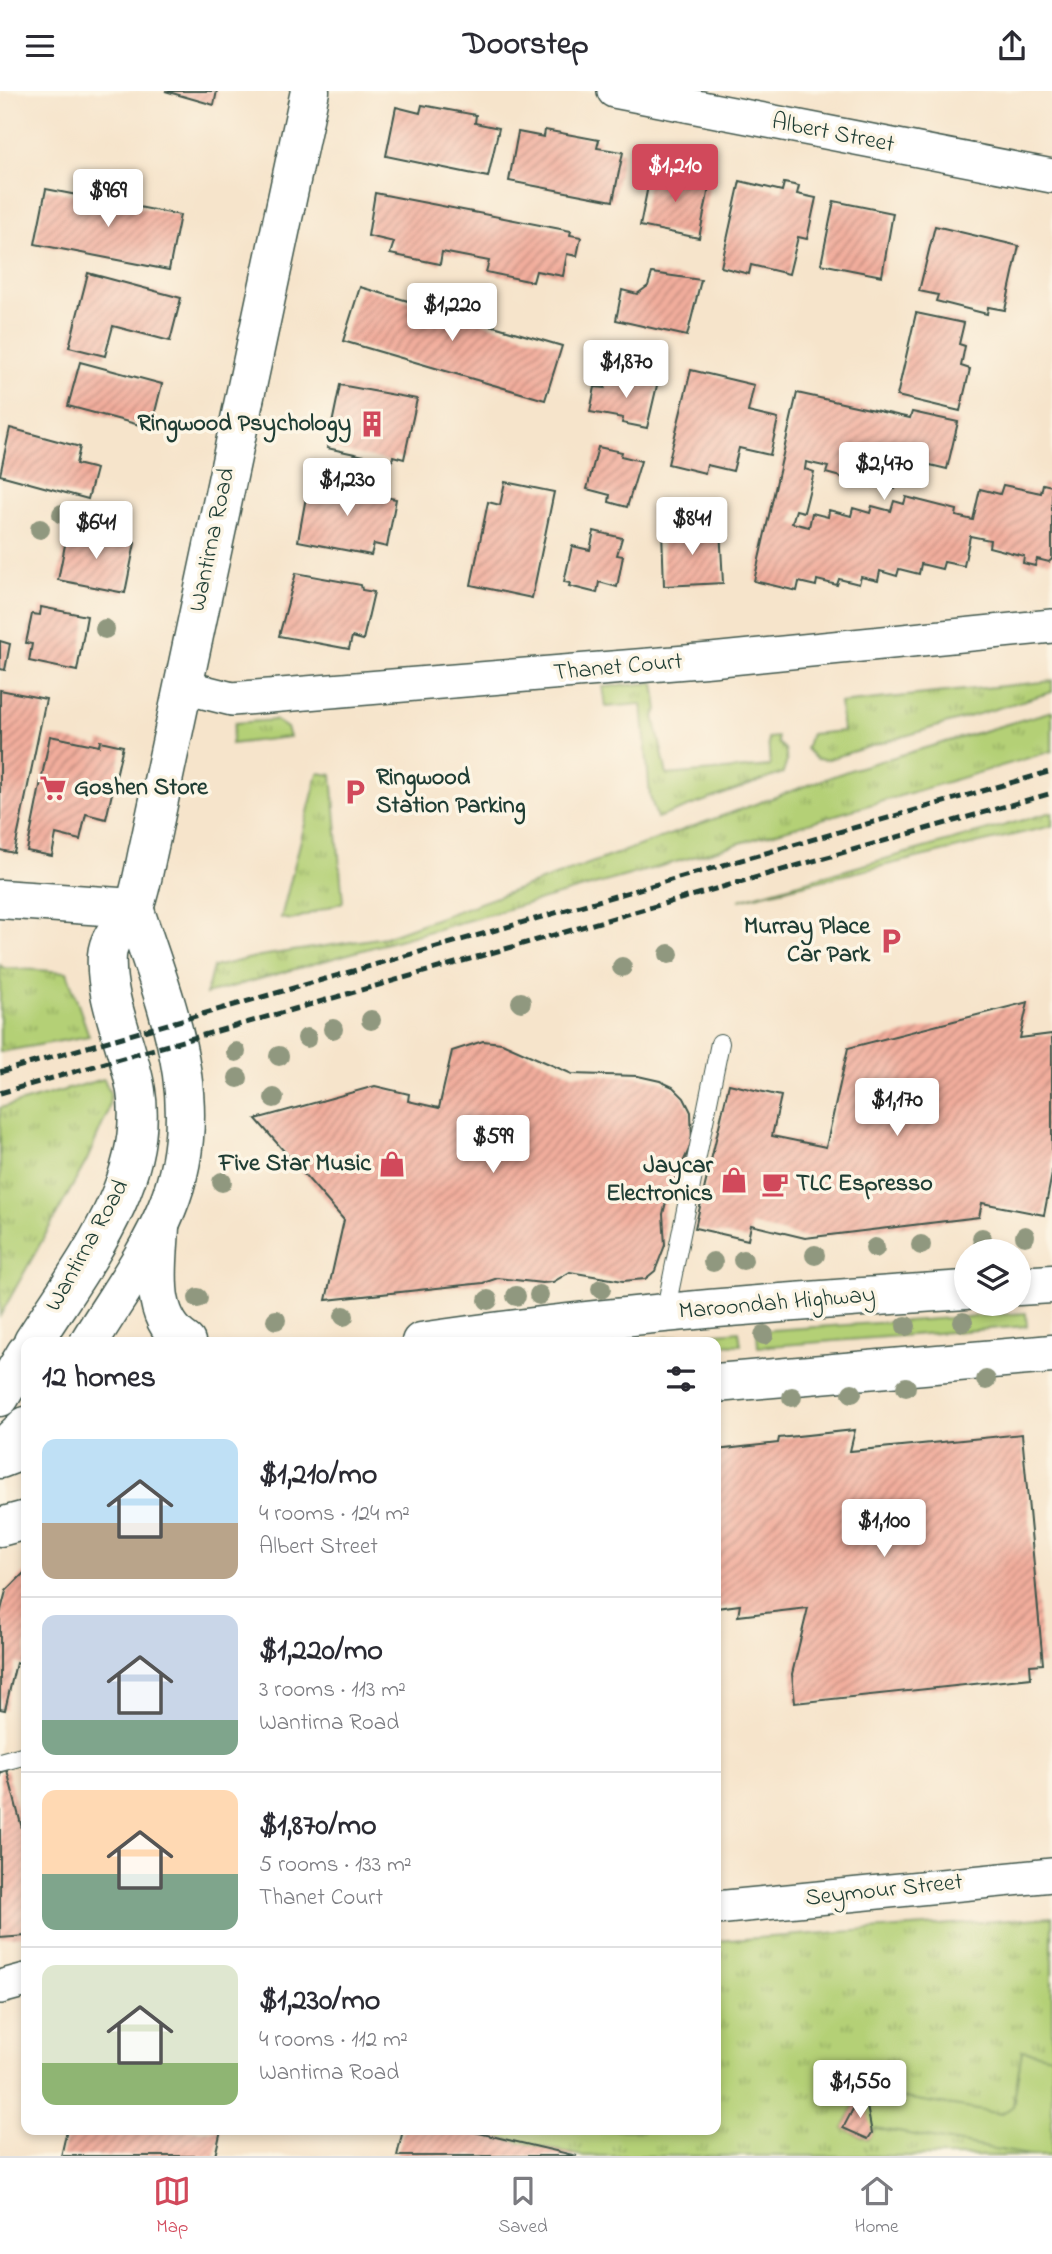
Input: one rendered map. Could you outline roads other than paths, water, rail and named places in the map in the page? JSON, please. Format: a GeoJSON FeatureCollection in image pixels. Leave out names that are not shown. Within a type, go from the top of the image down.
{"type":"FeatureCollection","features":[{"type":"Feature","properties":{"kind":"main road","name":"Wantirna Road"},"geometry":{"type":"LineString","coordinates":[[36,1337],[114,1209],[130,1173],[137,1118],[136,1090],[108,985],[107,956],[115,931],[134,908],[184,687],[310,91]]}},
{"type":"Feature","properties":{"kind":"main road"},"geometry":{"type":"LineString","coordinates":[[0,899],[134,908]]}},
{"type":"Feature","properties":{"kind":"main road","name":"Wantirna Road"},"geometry":{"type":"LineString","coordinates":[[92,1337],[160,1222],[185,1151],[186,1095],[178,1053],[134,908]]}},
{"type":"Feature","properties":{"kind":"main road"},"geometry":{"type":"LineString","coordinates":[[160,1222],[161,1314],[181,1337]]}},
{"type":"Feature","properties":{"kind":"main road"},"geometry":{"type":"LineString","coordinates":[[1031,1285],[1052,1284]]}},
{"type":"Feature","properties":{"kind":"main road","name":"Maroondah Highway"},"geometry":{"type":"LineString","coordinates":[[463,1337],[665,1313],[954,1291]]}},
{"type":"Feature","properties":{"kind":"main road"},"geometry":{"type":"LineString","coordinates":[[721,1383],[1052,1354]]}},
{"type":"Feature","properties":{"kind":"main road"},"geometry":{"type":"LineString","coordinates":[[0,1397],[21,1361]]}},
{"type":"Feature","properties":{"kind":"main road"},"geometry":{"type":"LineString","coordinates":[[0,1451],[21,1431]]}},
{"type":"Feature","properties":{"kind":"main road"},"geometry":{"type":"LineString","coordinates":[[0,1459],[21,1451]]}},
{"type":"Feature","properties":{"kind":"main road"},"geometry":{"type":"LineString","coordinates":[[0,1527],[21,1521]]}},
{"type":"Feature","properties":{"kind":"street","name":"Albert Street"},"geometry":{"type":"LineString","coordinates":[[614,91],[1052,176]]}},
{"type":"Feature","properties":{"kind":"street","name":"Thanet Court"},"geometry":{"type":"LineString","coordinates":[[184,687],[232,699],[723,659],[1052,626]]}},
{"type":"Feature","properties":{"kind":"street","name":"Seymour Street"},"geometry":{"type":"LineString","coordinates":[[721,1908],[1052,1875]]}},
{"type":"Feature","properties":{"kind":"street"},"geometry":{"type":"LineString","coordinates":[[0,1977],[21,1979]]}},
{"type":"Feature","properties":{"kind":"street"},"geometry":{"type":"LineString","coordinates":[[0,1987],[21,1981]]}},
{"type":"Feature","properties":{"kind":"lane"},"geometry":{"type":"LineString","coordinates":[[665,1313],[720,1043]]}},
{"type":"Feature","properties":{"kind":"lane"},"geometry":{"type":"LineString","coordinates":[[0,1762],[21,1756]]}},
{"type":"Feature","properties":{"kind":"railway"},"geometry":{"type":"LineString","coordinates":[[0,1072],[1052,771]]}},
{"type":"Feature","properties":{"kind":"railway"},"geometry":{"type":"LineString","coordinates":[[0,1093],[1052,793]]}},
{"type":"Feature","properties":{"kind":"place","name":"Ringwood Psychology"},"geometry":{"type":"Point","coordinates":[372,424]}},
{"type":"Feature","properties":{"kind":"place","name":"Goshen Store"},"geometry":{"type":"Point","coordinates":[53,788]}},
{"type":"Feature","properties":{"kind":"place","name":"Ringwood Station Parking"},"geometry":{"type":"Point","coordinates":[355,792]}},
{"type":"Feature","properties":{"kind":"place","name":"Murray Place Car Park"},"geometry":{"type":"Point","coordinates":[891,941]}},
{"type":"Feature","properties":{"kind":"place","name":"Five Star Music"},"geometry":{"type":"Point","coordinates":[392,1164]}},
{"type":"Feature","properties":{"kind":"place","name":"Jaycar Electronics"},"geometry":{"type":"Point","coordinates":[734,1180]}},
{"type":"Feature","properties":{"kind":"place","name":"TLC Espresso"},"geometry":{"type":"Point","coordinates":[775,1184]}}]}
